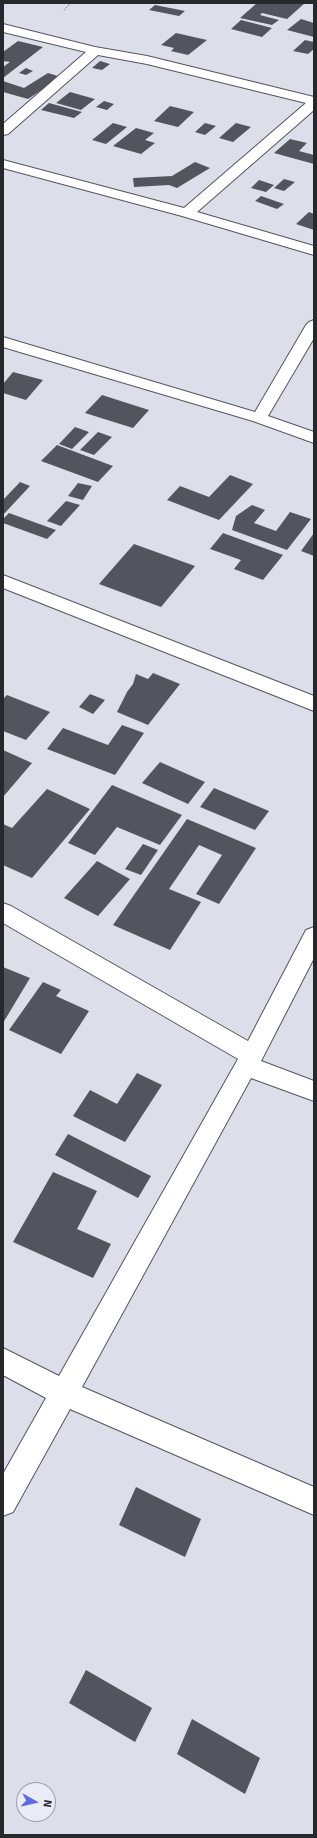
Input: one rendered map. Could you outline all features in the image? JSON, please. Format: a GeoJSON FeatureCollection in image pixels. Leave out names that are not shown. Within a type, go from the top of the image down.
{"type":"FeatureCollection","features":[{"type":"Feature","properties":{"kind":"street"},"geometry":{"type":"LineString","coordinates":[[3,28],[95,51],[147,60],[314,102]]}},
{"type":"Feature","properties":{"kind":"street"},"geometry":{"type":"LineString","coordinates":[[3,131],[95,51]]}},
{"type":"Feature","properties":{"kind":"street"},"geometry":{"type":"LineString","coordinates":[[188,213],[314,102]]}},
{"type":"Feature","properties":{"kind":"street"},"geometry":{"type":"LineString","coordinates":[[3,164],[188,213],[314,251]]}},
{"type":"Feature","properties":{"kind":"street"},"geometry":{"type":"LineString","coordinates":[[259,418],[314,325]]}},
{"type":"Feature","properties":{"kind":"street"},"geometry":{"type":"LineString","coordinates":[[3,342],[259,418],[314,438]]}},
{"type":"Feature","properties":{"kind":"street"},"geometry":{"type":"LineString","coordinates":[[3,581],[314,704]]}},
{"type":"Feature","properties":{"kind":"street"},"geometry":{"type":"LineString","coordinates":[[3,912],[249,1060],[314,1091]]}},
{"type":"Feature","properties":{"kind":"street"},"geometry":{"type":"LineString","coordinates":[[3,1502],[249,1060],[314,936]]}},
{"type":"Feature","properties":{"kind":"street"},"geometry":{"type":"LineString","coordinates":[[3,1361],[64,1393],[314,1500]]}},
{"type":"Feature","properties":{"kind":"path"},"geometry":{"type":"LineString","coordinates":[[64,10],[71,3]]}},
{"type":"Feature","properties":{"kind":"building"},"geometry":{"type":"Polygon","coordinates":[[[257,3],[305,3],[287,19],[262,13],[260,15],[279,20],[272,25],[240,18],[257,3]]]}},
{"type":"Feature","properties":{"kind":"building"},"geometry":{"type":"Polygon","coordinates":[[[155,5],[185,11],[179,16],[149,10],[155,5]]]}},
{"type":"Feature","properties":{"kind":"building"},"geometry":{"type":"Polygon","coordinates":[[[301,19],[314,23],[314,37],[287,30],[301,19]]]}},
{"type":"Feature","properties":{"kind":"building"},"geometry":{"type":"Polygon","coordinates":[[[241,20],[272,28],[262,37],[231,29],[241,20]]]}},
{"type":"Feature","properties":{"kind":"building"},"geometry":{"type":"Polygon","coordinates":[[[176,33],[207,40],[188,55],[171,51],[174,48],[161,45],[176,33]]]}},
{"type":"Feature","properties":{"kind":"building"},"geometry":{"type":"Polygon","coordinates":[[[305,40],[314,42],[314,49],[308,54],[293,51],[305,40]]]}},
{"type":"Feature","properties":{"kind":"building"},"geometry":{"type":"Polygon","coordinates":[[[18,41],[43,47],[3,78],[3,67],[10,62],[3,61],[3,52],[18,41]]]}},
{"type":"Feature","properties":{"kind":"building"},"geometry":{"type":"Polygon","coordinates":[[[100,61],[110,64],[102,70],[92,68],[100,61]]]}},
{"type":"Feature","properties":{"kind":"building"},"geometry":{"type":"Polygon","coordinates":[[[26,68],[33,71],[26,75],[19,73],[26,68]]]}},
{"type":"Feature","properties":{"kind":"building"},"geometry":{"type":"Polygon","coordinates":[[[48,73],[61,77],[28,99],[3,92],[3,81],[24,88],[48,73]]]}},
{"type":"Feature","properties":{"kind":"building"},"geometry":{"type":"Polygon","coordinates":[[[70,92],[95,99],[81,110],[56,103],[70,92]]]}},
{"type":"Feature","properties":{"kind":"building"},"geometry":{"type":"Polygon","coordinates":[[[104,101],[114,104],[107,110],[96,107],[104,101]]]}},
{"type":"Feature","properties":{"kind":"building"},"geometry":{"type":"Polygon","coordinates":[[[49,103],[82,112],[74,118],[41,110],[49,103]]]}},
{"type":"Feature","properties":{"kind":"building"},"geometry":{"type":"Polygon","coordinates":[[[170,106],[194,112],[178,127],[154,121],[170,106]]]}},
{"type":"Feature","properties":{"kind":"building"},"geometry":{"type":"Polygon","coordinates":[[[113,123],[127,127],[106,144],[92,140],[113,123]]]}},
{"type":"Feature","properties":{"kind":"building"},"geometry":{"type":"Polygon","coordinates":[[[205,123],[216,126],[205,135],[195,132],[205,123]]]}},
{"type":"Feature","properties":{"kind":"building"},"geometry":{"type":"Polygon","coordinates":[[[236,123],[251,127],[233,142],[219,138],[236,123]]]}},
{"type":"Feature","properties":{"kind":"building"},"geometry":{"type":"Polygon","coordinates":[[[136,128],[154,133],[145,140],[155,143],[141,154],[113,146],[136,128]]]}},
{"type":"Feature","properties":{"kind":"building"},"geometry":{"type":"Polygon","coordinates":[[[290,139],[307,143],[299,151],[314,155],[314,164],[274,153],[290,139]]]}},
{"type":"Feature","properties":{"kind":"building"},"geometry":{"type":"Polygon","coordinates":[[[195,162],[210,168],[177,188],[169,185],[134,187],[133,178],[172,176],[195,162]]]}},
{"type":"Feature","properties":{"kind":"building"},"geometry":{"type":"Polygon","coordinates":[[[284,179],[295,182],[284,191],[274,188],[284,179]]]}},
{"type":"Feature","properties":{"kind":"building"},"geometry":{"type":"Polygon","coordinates":[[[259,180],[274,185],[266,192],[251,188],[259,180]]]}},
{"type":"Feature","properties":{"kind":"building"},"geometry":{"type":"Polygon","coordinates":[[[261,196],[284,204],[277,209],[255,201],[261,196]]]}},
{"type":"Feature","properties":{"kind":"building"},"geometry":{"type":"Polygon","coordinates":[[[309,212],[314,214],[314,230],[296,224],[309,212]]]}},
{"type":"Feature","properties":{"kind":"building"},"geometry":{"type":"Polygon","coordinates":[[[13,372],[43,380],[26,400],[3,393],[3,384],[13,372]]]}},
{"type":"Feature","properties":{"kind":"building"},"geometry":{"type":"Polygon","coordinates":[[[102,395],[149,410],[133,428],[85,413],[102,395]]]}},
{"type":"Feature","properties":{"kind":"building"},"geometry":{"type":"Polygon","coordinates":[[[75,427],[89,432],[72,449],[59,444],[75,427]]]}},
{"type":"Feature","properties":{"kind":"building"},"geometry":{"type":"Polygon","coordinates":[[[98,432],[112,437],[94,455],[80,450],[98,432]]]}},
{"type":"Feature","properties":{"kind":"building"},"geometry":{"type":"Polygon","coordinates":[[[57,445],[113,466],[98,482],[41,461],[57,445]]]}},
{"type":"Feature","properties":{"kind":"building"},"geometry":{"type":"Polygon","coordinates":[[[230,475],[253,484],[219,520],[167,500],[180,486],[209,497],[230,475]]]}},
{"type":"Feature","properties":{"kind":"building"},"geometry":{"type":"Polygon","coordinates":[[[20,482],[30,486],[3,515],[3,500],[20,482]]]}},
{"type":"Feature","properties":{"kind":"building"},"geometry":{"type":"Polygon","coordinates":[[[78,483],[92,486],[83,500],[68,496],[78,483]]]}},
{"type":"Feature","properties":{"kind":"building"},"geometry":{"type":"Polygon","coordinates":[[[66,501],[80,505],[61,526],[47,521],[66,501]]]}},
{"type":"Feature","properties":{"kind":"building"},"geometry":{"type":"Polygon","coordinates":[[[252,505],[265,510],[254,523],[276,531],[290,512],[311,519],[287,550],[232,530],[236,516],[252,505]]]}},
{"type":"Feature","properties":{"kind":"building"},"geometry":{"type":"Polygon","coordinates":[[[9,513],[56,530],[47,539],[3,523],[3,519],[9,513]]]}},
{"type":"Feature","properties":{"kind":"building"},"geometry":{"type":"Polygon","coordinates":[[[223,533],[283,555],[263,580],[234,569],[241,560],[210,549],[223,533]]]}},
{"type":"Feature","properties":{"kind":"building"},"geometry":{"type":"Polygon","coordinates":[[[314,533],[314,556],[301,551],[314,533]]]}},
{"type":"Feature","properties":{"kind":"building"},"geometry":{"type":"Polygon","coordinates":[[[134,544],[195,566],[161,607],[99,584],[134,544]]]}},
{"type":"Feature","properties":{"kind":"building"},"geometry":{"type":"Polygon","coordinates":[[[153,673],[180,684],[148,725],[117,712],[127,692],[133,684],[136,674],[148,679],[153,673]]]}},
{"type":"Feature","properties":{"kind":"building"},"geometry":{"type":"Polygon","coordinates":[[[90,694],[105,700],[93,714],[79,707],[90,694]]]}},
{"type":"Feature","properties":{"kind":"building"},"geometry":{"type":"Polygon","coordinates":[[[7,695],[50,712],[26,740],[3,731],[3,699],[7,695]]]}},
{"type":"Feature","properties":{"kind":"building"},"geometry":{"type":"Polygon","coordinates":[[[122,725],[144,733],[115,775],[47,749],[63,728],[108,745],[122,725]]]}},
{"type":"Feature","properties":{"kind":"building"},"geometry":{"type":"Polygon","coordinates":[[[3,750],[32,763],[3,797],[3,750]]]}},
{"type":"Feature","properties":{"kind":"building"},"geometry":{"type":"Polygon","coordinates":[[[160,762],[205,782],[188,804],[142,783],[160,762]]]}},
{"type":"Feature","properties":{"kind":"building"},"geometry":{"type":"Polygon","coordinates":[[[112,785],[182,815],[160,845],[117,827],[95,855],[68,843],[112,785]]]}},
{"type":"Feature","properties":{"kind":"building"},"geometry":{"type":"Polygon","coordinates":[[[214,788],[269,811],[255,830],[200,807],[214,788]]]}},
{"type":"Feature","properties":{"kind":"building"},"geometry":{"type":"Polygon","coordinates":[[[47,789],[90,809],[32,878],[3,865],[3,824],[12,828],[47,789]]]}},
{"type":"Feature","properties":{"kind":"building"},"geometry":{"type":"Polygon","coordinates":[[[187,819],[256,848],[219,904],[196,894],[222,855],[199,845],[169,889],[201,902],[170,950],[113,925],[187,819]]]}},
{"type":"Feature","properties":{"kind":"building"},"geometry":{"type":"Polygon","coordinates":[[[143,844],[158,850],[141,875],[125,869],[143,844]]]}},
{"type":"Feature","properties":{"kind":"building"},"geometry":{"type":"Polygon","coordinates":[[[97,861],[130,879],[98,916],[64,898],[97,861]]]}},
{"type":"Feature","properties":{"kind":"building"},"geometry":{"type":"Polygon","coordinates":[[[3,967],[30,978],[3,1023],[3,967]]]}},
{"type":"Feature","properties":{"kind":"building"},"geometry":{"type":"Polygon","coordinates":[[[43,982],[61,990],[56,996],[89,1011],[61,1054],[9,1030],[43,982]]]}},
{"type":"Feature","properties":{"kind":"building"},"geometry":{"type":"Polygon","coordinates":[[[137,1073],[162,1085],[125,1142],[73,1116],[90,1090],[117,1104],[137,1073]]]}},
{"type":"Feature","properties":{"kind":"building"},"geometry":{"type":"Polygon","coordinates":[[[68,1134],[151,1176],[138,1198],[55,1155],[68,1134]]]}},
{"type":"Feature","properties":{"kind":"building"},"geometry":{"type":"Polygon","coordinates":[[[53,1172],[97,1191],[77,1229],[111,1244],[93,1278],[13,1242],[53,1172]]]}},
{"type":"Feature","properties":{"kind":"building"},"geometry":{"type":"Polygon","coordinates":[[[136,1487],[201,1519],[185,1557],[119,1525],[136,1487]]]}},
{"type":"Feature","properties":{"kind":"building"},"geometry":{"type":"Polygon","coordinates":[[[86,1670],[152,1708],[135,1742],[69,1703],[86,1670]]]}},
{"type":"Feature","properties":{"kind":"building"},"geometry":{"type":"Polygon","coordinates":[[[192,1719],[260,1758],[245,1794],[177,1754],[192,1719]]]}}]}
